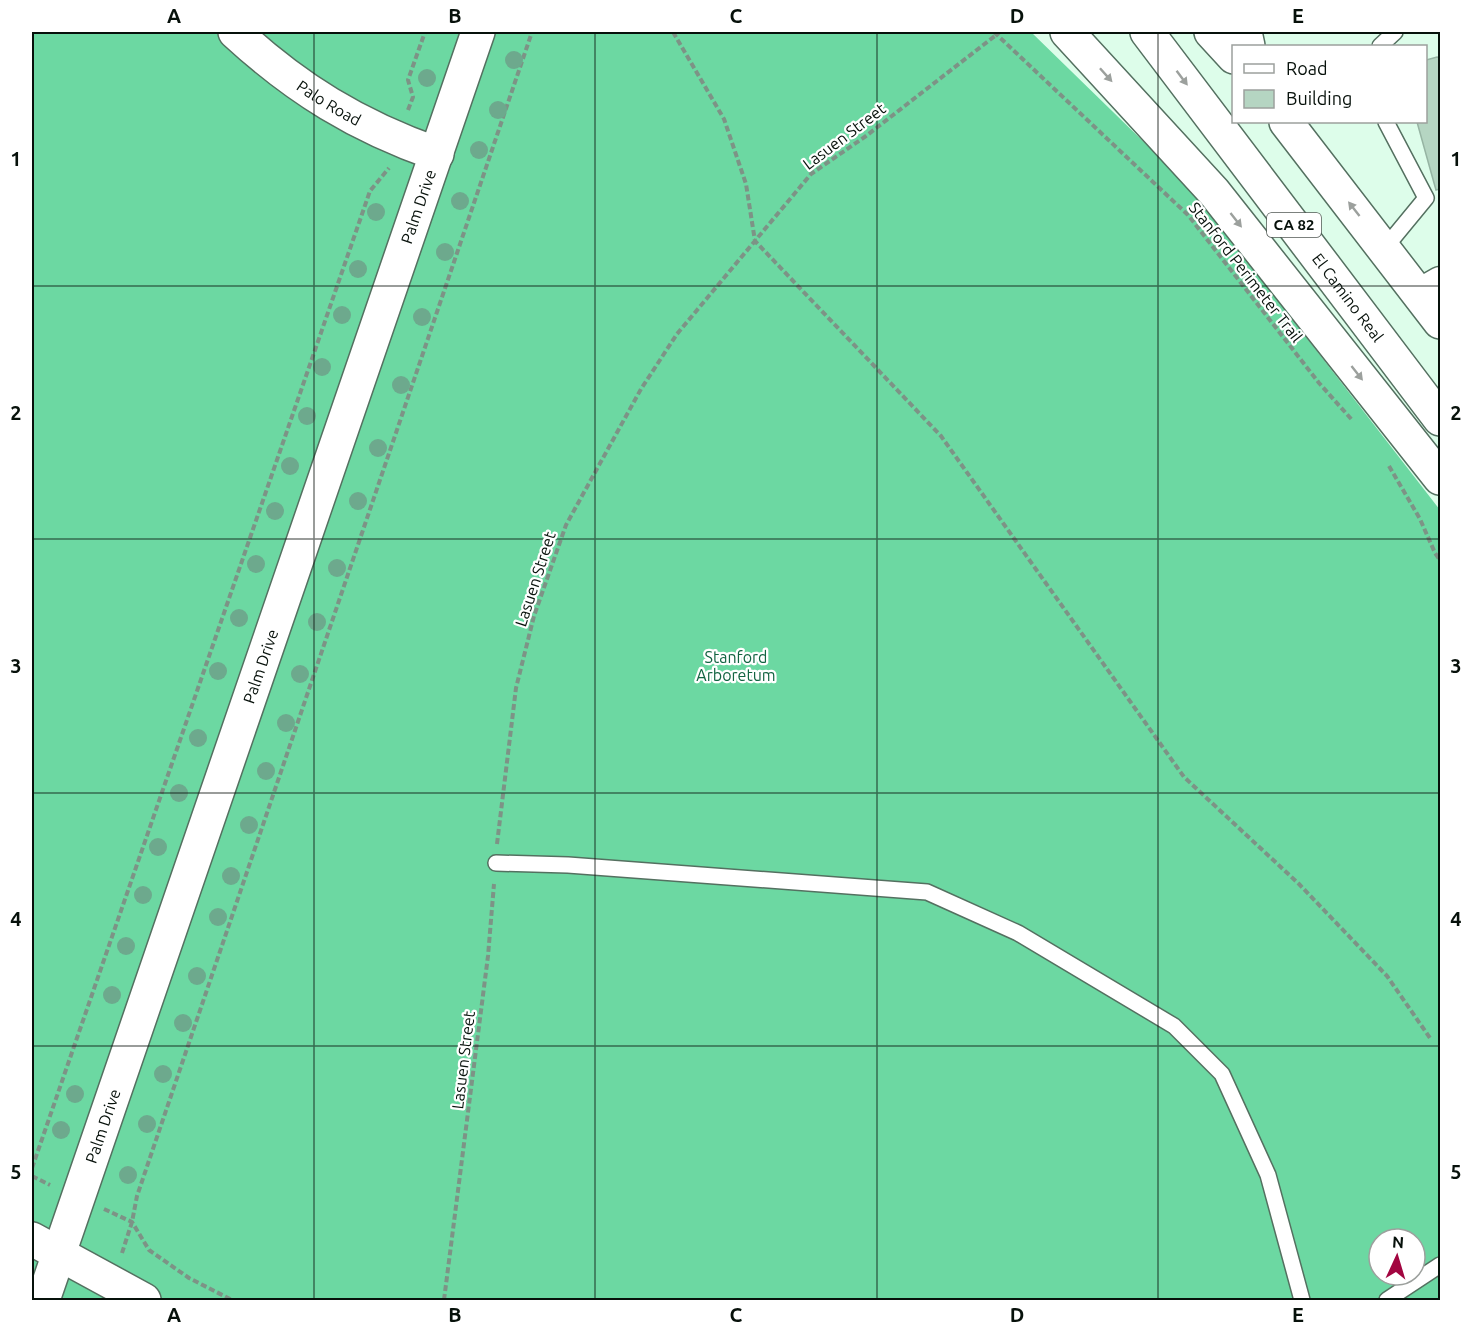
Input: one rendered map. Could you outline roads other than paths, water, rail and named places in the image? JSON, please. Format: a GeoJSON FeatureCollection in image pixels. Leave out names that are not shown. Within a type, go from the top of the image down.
{"type":"FeatureCollection","features":[{"type":"Feature","properties":{"kind":"main road","name":"Palo Road"},"geometry":{"type":"LineString","coordinates":[[236,32],[255,50],[322,101],[374,130],[436,154]]}},
{"type":"Feature","properties":{"kind":"main road","name":"Palm Drive"},"geometry":{"type":"LineString","coordinates":[[43,1300],[45,1246],[478,32]]}},
{"type":"Feature","properties":{"kind":"main road"},"geometry":{"type":"LineString","coordinates":[[1067,32],[1214,192],[1440,478]]}},
{"type":"Feature","properties":{"kind":"main road","name":"El Camino Real"},"geometry":{"type":"LineString","coordinates":[[1147,32],[1440,418]]}},
{"type":"Feature","properties":{"kind":"main road"},"geometry":{"type":"LineString","coordinates":[[1211,32],[1232,56]]}},
{"type":"Feature","properties":{"kind":"main road"},"geometry":{"type":"LineString","coordinates":[[1297,125],[1384,249],[1430,288],[1440,322]]}},
{"type":"Feature","properties":{"kind":"main road"},"geometry":{"type":"LineString","coordinates":[[45,1246],[144,1300]]}},
{"type":"Feature","properties":{"kind":"lane"},"geometry":{"type":"LineString","coordinates":[[1381,45],[1395,32]]}},
{"type":"Feature","properties":{"kind":"lane"},"geometry":{"type":"LineString","coordinates":[[1384,249],[1426,198],[1387,123]]}},
{"type":"Feature","properties":{"kind":"lane"},"geometry":{"type":"LineString","coordinates":[[496,863],[568,865],[927,892],[1018,933],[1174,1026],[1222,1074],[1268,1175],[1302,1300]]}},
{"type":"Feature","properties":{"kind":"lane"},"geometry":{"type":"LineString","coordinates":[[1388,1300],[1440,1265]]}},
{"type":"Feature","properties":{"kind":"park label","name":"Stanford Arboretum"},"geometry":{"type":"Point","coordinates":[736,666]}}]}
